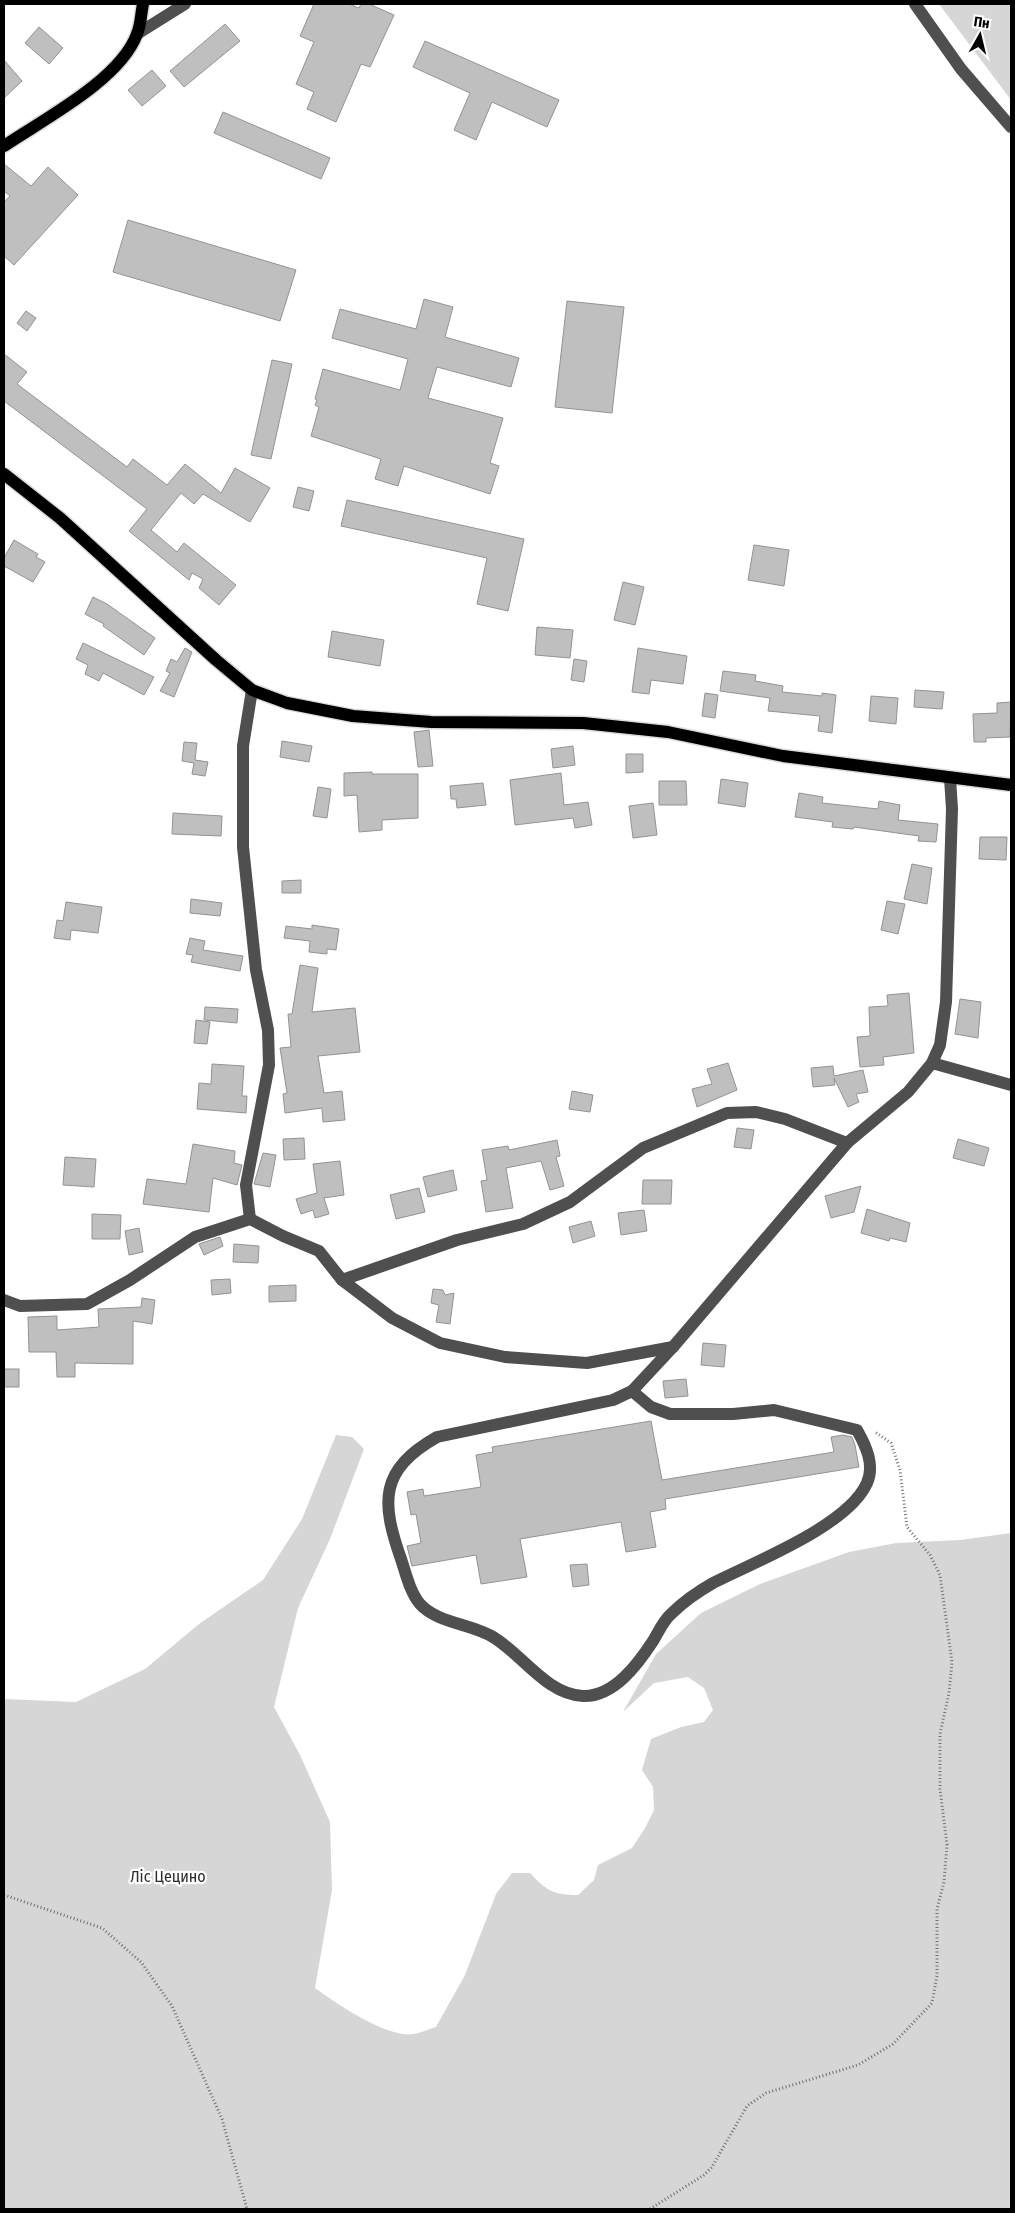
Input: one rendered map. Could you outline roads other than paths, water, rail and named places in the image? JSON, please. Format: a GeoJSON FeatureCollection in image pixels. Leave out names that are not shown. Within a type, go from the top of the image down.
{"type":"FeatureCollection","features":[{"type":"Feature","properties":{"kind":"main road"},"geometry":{"type":"LineString","coordinates":[[4,146],[97,84],[126,55],[138,34],[143,4]]}},
{"type":"Feature","properties":{"kind":"main road"},"geometry":{"type":"LineString","coordinates":[[4,474],[60,518],[216,660],[252,690],[287,703],[353,716],[431,722],[583,723],[668,732],[783,756],[1011,784]]}},
{"type":"Feature","properties":{"kind":"street"},"geometry":{"type":"LineString","coordinates":[[138,34],[185,4]]}},
{"type":"Feature","properties":{"kind":"street"},"geometry":{"type":"LineString","coordinates":[[915,4],[962,69],[1011,127]]}},
{"type":"Feature","properties":{"kind":"street"},"geometry":{"type":"LineString","coordinates":[[250,1220],[246,1185],[269,1065],[268,1030],[256,970],[242,846],[243,746],[252,690]]}},
{"type":"Feature","properties":{"kind":"street"},"geometry":{"type":"LineString","coordinates":[[632,1391],[651,1407],[670,1414],[733,1414],[774,1410],[857,1430],[867,1446],[870,1466],[866,1483],[851,1504],[816,1531],[710,1584],[669,1615],[647,1651],[626,1675],[604,1693],[584,1696],[568,1694],[548,1682],[493,1637],[439,1615],[421,1605],[411,1589],[391,1530],[387,1503],[391,1483],[400,1464],[415,1449],[437,1437],[613,1400],[632,1391],[673,1348],[847,1143],[908,1092],[932,1063],[940,1045],[946,1002],[952,809],[950,778]]}},
{"type":"Feature","properties":{"kind":"street"},"geometry":{"type":"LineString","coordinates":[[932,1063],[1011,1085]]}},
{"type":"Feature","properties":{"kind":"street"},"geometry":{"type":"LineString","coordinates":[[342,1280],[457,1240],[523,1224],[570,1202],[643,1148],[727,1113],[756,1112],[785,1119],[847,1143]]}},
{"type":"Feature","properties":{"kind":"street"},"geometry":{"type":"LineString","coordinates":[[4,1300],[20,1306],[87,1304],[130,1280],[195,1237],[250,1220],[319,1251],[342,1280],[392,1318],[440,1343],[504,1357],[588,1363],[673,1348]]}},
{"type":"Feature","properties":{"kind":"park label","name":"Ліс Цецино"},"geometry":{"type":"Point","coordinates":[168,1876]}}]}
